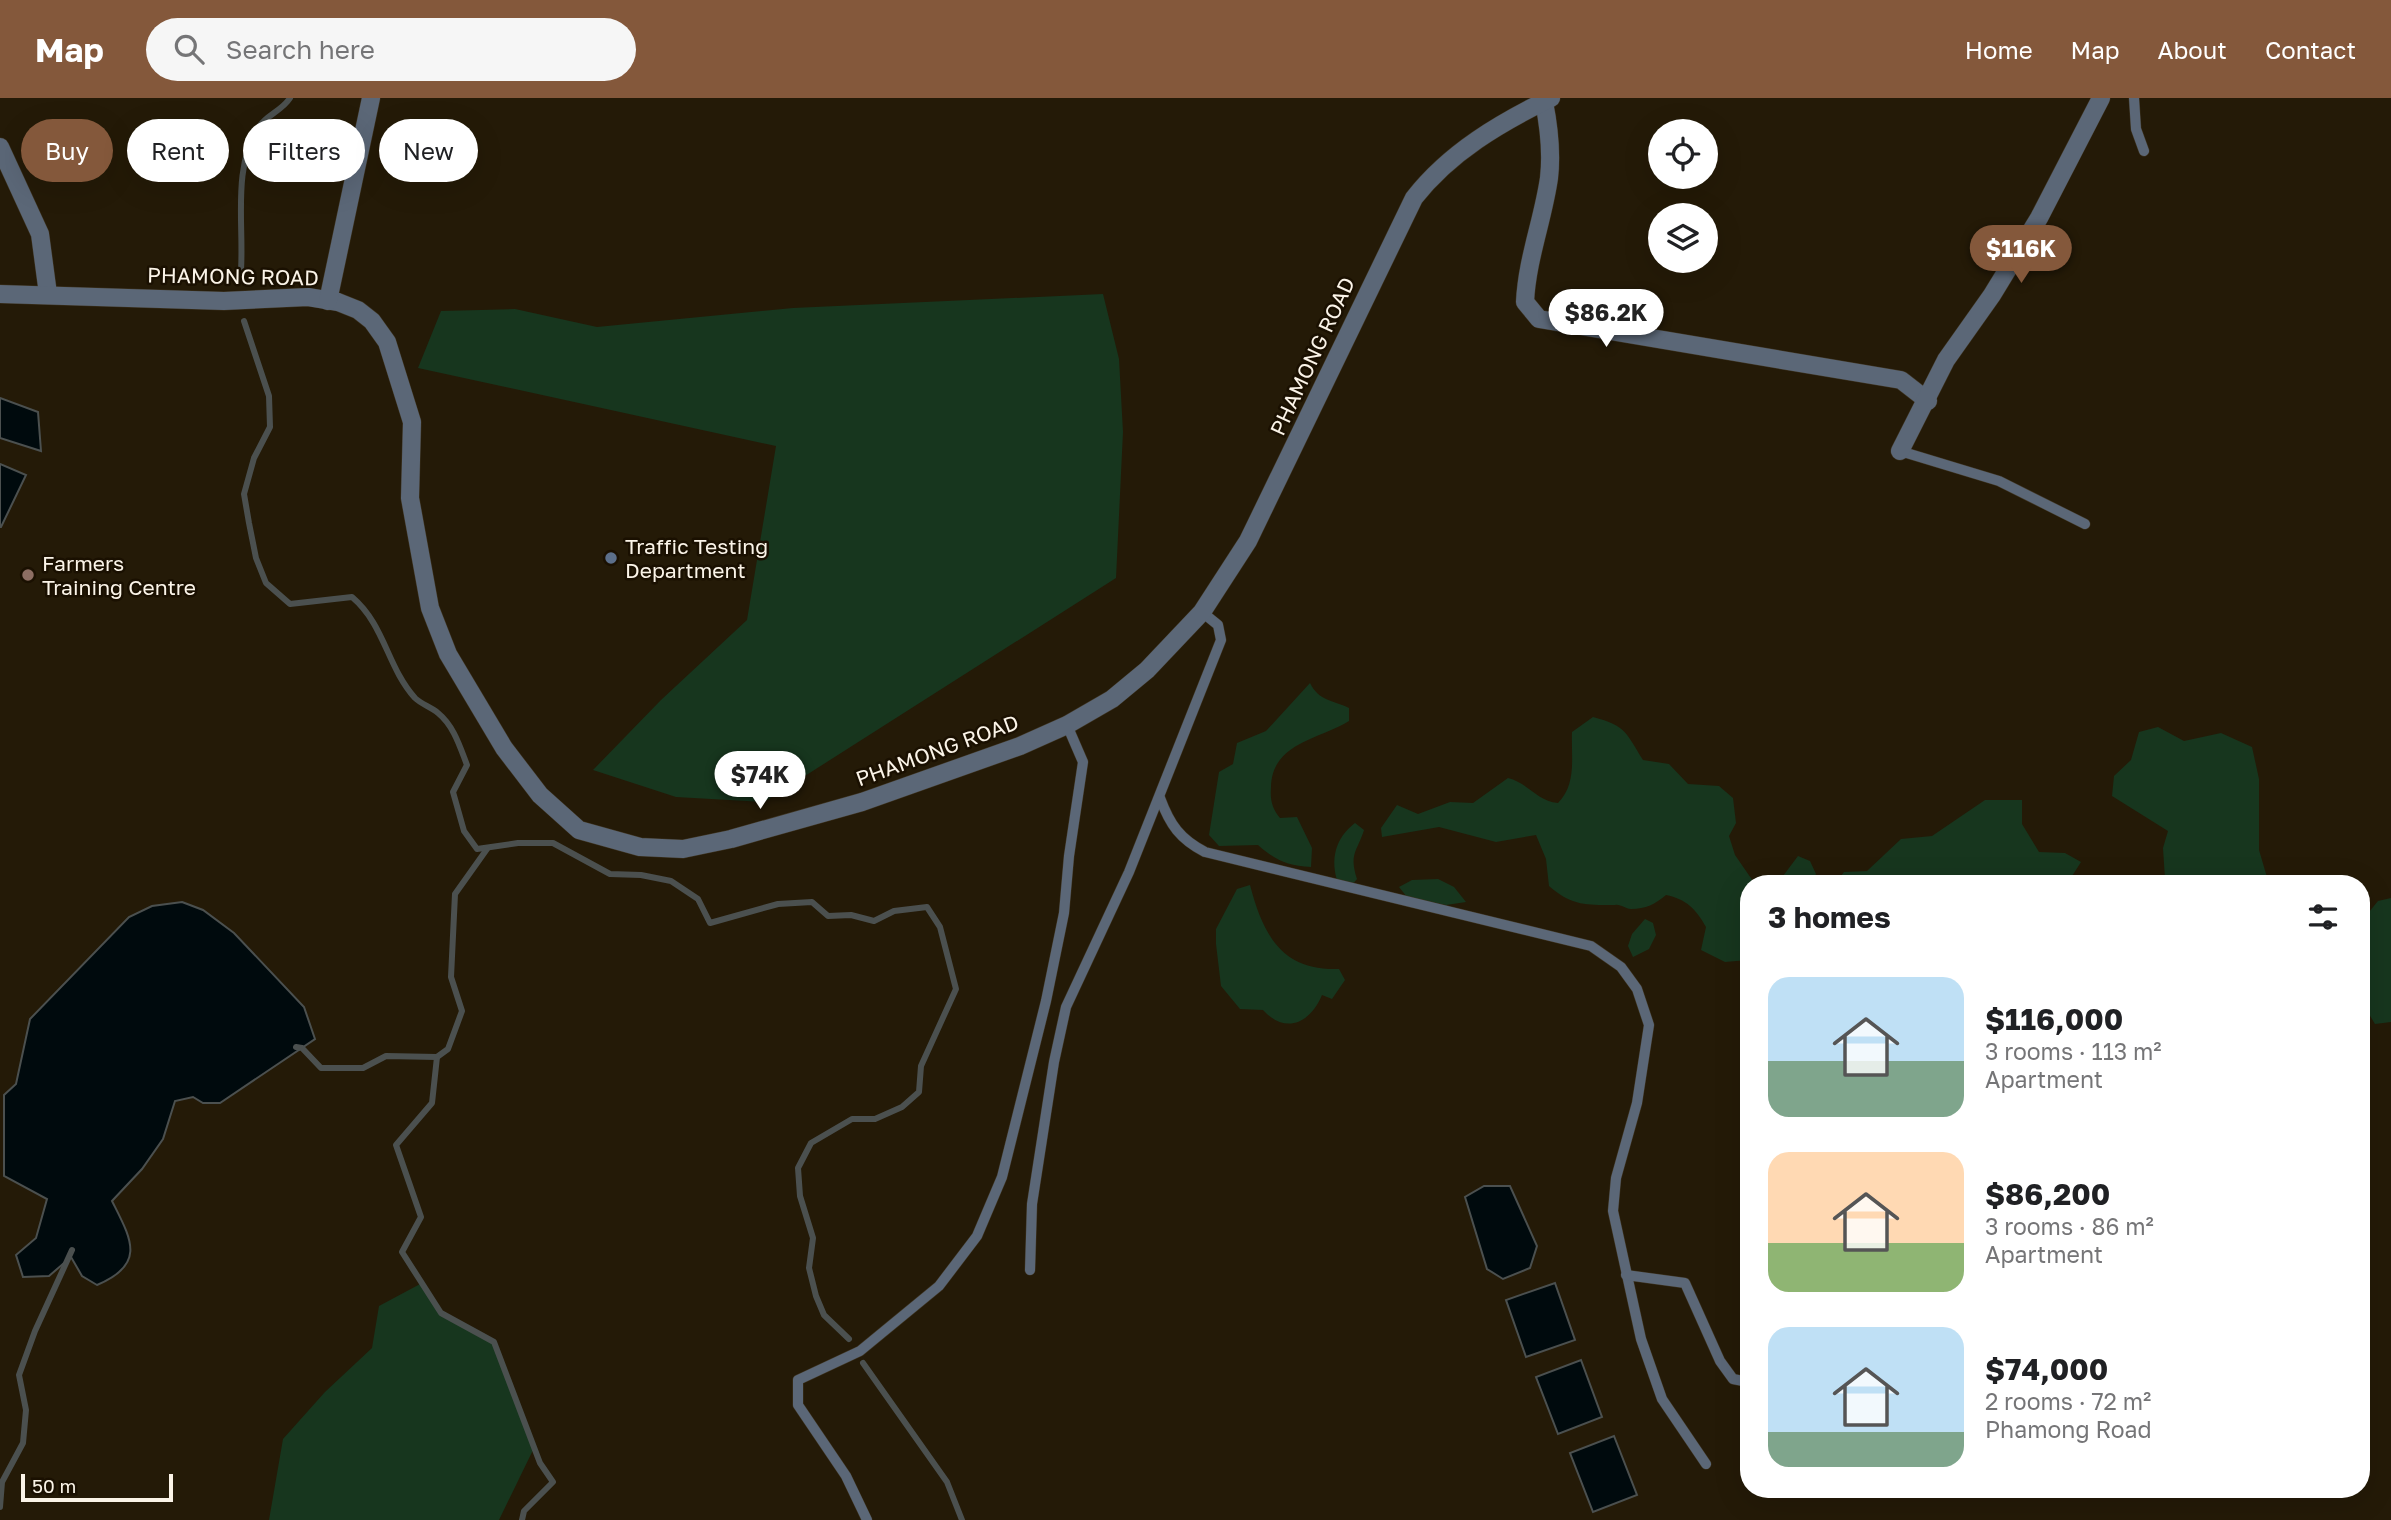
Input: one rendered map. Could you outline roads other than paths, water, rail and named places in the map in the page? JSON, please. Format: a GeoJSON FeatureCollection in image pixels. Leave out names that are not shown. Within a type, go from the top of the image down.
{"type":"FeatureCollection","features":[{"type":"Feature","properties":{"kind":"street"},"geometry":{"type":"LineString","coordinates":[[328,301],[371,98]]}},
{"type":"Feature","properties":{"kind":"street"},"geometry":{"type":"LineString","coordinates":[[1900,451],[1928,401],[1946,360],[1992,295],[2039,218],[2101,98]]}},
{"type":"Feature","properties":{"kind":"street"},"geometry":{"type":"LineString","coordinates":[[1548,100],[1549,177],[1526,275],[1525,302],[1539,319],[1901,380],[1928,401]]}},
{"type":"Feature","properties":{"kind":"street","name":"PHAMONG ROAD"},"geometry":{"type":"LineString","coordinates":[[0,294],[224,301],[308,298],[358,310],[372,321],[390,351],[412,422],[410,498],[430,608],[448,654],[504,748],[540,795],[579,830],[640,847],[683,849],[731,839],[862,802],[1020,746],[1067,725],[1121,692],[1147,670],[1202,612],[1248,541],[1281,479],[1380,262],[1414,198],[1434,173],[1461,149],[1548,100]]}},
{"type":"Feature","properties":{"kind":"street"},"geometry":{"type":"LineString","coordinates":[[0,147],[40,234],[48,294]]}},
{"type":"Feature","properties":{"kind":"lane"},"geometry":{"type":"LineString","coordinates":[[2134,98],[2136,129],[2144,151]]}},
{"type":"Feature","properties":{"kind":"lane"},"geometry":{"type":"LineString","coordinates":[[1900,451],[1999,481],[2085,524]]}},
{"type":"Feature","properties":{"kind":"lane"},"geometry":{"type":"LineString","coordinates":[[1030,1270],[1032,1204],[1054,1062],[1066,1007],[1160,798],[1221,640],[1218,625],[1202,612]]}},
{"type":"Feature","properties":{"kind":"lane"},"geometry":{"type":"LineString","coordinates":[[867,1520],[845,1476],[798,1405],[798,1380],[860,1351],[939,1286],[977,1236],[1002,1177],[1046,1001],[1064,913],[1069,856],[1083,762],[1067,725]]}},
{"type":"Feature","properties":{"kind":"lane"},"geometry":{"type":"LineString","coordinates":[[1160,798],[1169,822],[1185,841],[1205,852],[1591,946],[1621,967],[1637,989],[1649,1025],[1637,1103],[1616,1178],[1613,1211],[1641,1339],[1662,1399],[1706,1464]]}},
{"type":"Feature","properties":{"kind":"lane"},"geometry":{"type":"LineString","coordinates":[[1626,1275],[1685,1283],[1720,1361],[1733,1379],[1740,1380]]}},
{"type":"Feature","properties":{"kind":"waterway"},"geometry":{"type":"LineString","coordinates":[[241,270],[241,196],[245,160],[259,127],[290,98]]}},
{"type":"Feature","properties":{"kind":"waterway"},"geometry":{"type":"LineString","coordinates":[[244,321],[269,396],[270,427],[254,458],[244,494],[256,558],[266,583],[290,604],[352,597],[363,608],[406,686],[417,700],[444,718],[456,737],[467,765],[453,792],[464,831],[477,849],[518,843],[553,843],[610,874],[641,875],[671,881],[698,899],[710,923],[778,904],[812,902],[828,916],[851,915],[874,921],[894,911],[927,907],[940,927],[956,989],[921,1066],[919,1092],[902,1107],[875,1119],[852,1119],[811,1143],[798,1168],[800,1196],[813,1238],[809,1268],[816,1296],[824,1315],[849,1339]]}},
{"type":"Feature","properties":{"kind":"waterway"},"geometry":{"type":"LineString","coordinates":[[487,849],[455,894],[451,977],[462,1011],[448,1049],[437,1057],[432,1103],[396,1145],[421,1217],[402,1252],[441,1313],[494,1342],[540,1463],[553,1482],[524,1511],[522,1520]]}},
{"type":"Feature","properties":{"kind":"waterway"},"geometry":{"type":"LineString","coordinates":[[296,1047],[302,1048],[321,1068],[363,1068],[386,1056],[437,1057]]}},
{"type":"Feature","properties":{"kind":"waterway"},"geometry":{"type":"LineString","coordinates":[[0,1507],[2,1482],[23,1443],[26,1410],[19,1375],[35,1331],[72,1250]]}},
{"type":"Feature","properties":{"kind":"waterway"},"geometry":{"type":"LineString","coordinates":[[863,1363],[947,1482],[962,1520]]}},
{"type":"Feature","properties":{"kind":"place","name":"Traffic Testing Department"},"geometry":{"type":"Point","coordinates":[611,558]}},
{"type":"Feature","properties":{"kind":"place","name":"Farmers Training Centre"},"geometry":{"type":"Point","coordinates":[28,575]}}]}
